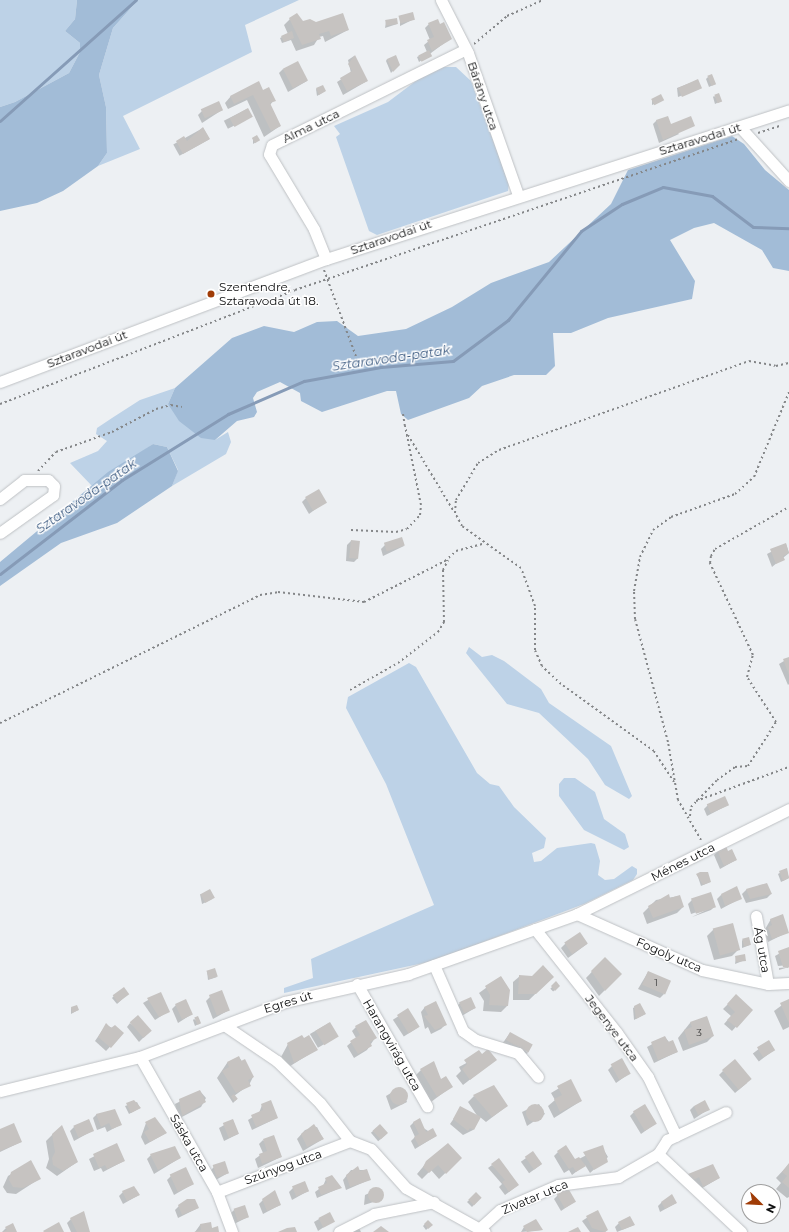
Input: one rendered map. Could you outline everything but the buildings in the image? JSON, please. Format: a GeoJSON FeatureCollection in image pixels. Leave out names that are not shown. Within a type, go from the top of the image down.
{"type":"FeatureCollection","features":[{"type":"Feature","properties":{"kind":"street","name":"Bárány utca"},"geometry":{"type":"LineString","coordinates":[[441,0],[467,51],[518,195]]}},
{"type":"Feature","properties":{"kind":"street","name":"Alma utca"},"geometry":{"type":"LineString","coordinates":[[323,260],[314,229],[269,154],[272,145],[467,51]]}},
{"type":"Feature","properties":{"kind":"street","name":"Sztaravodai út"},"geometry":{"type":"LineString","coordinates":[[0,382],[323,260],[518,195],[740,127],[789,110]]}},
{"type":"Feature","properties":{"kind":"street"},"geometry":{"type":"LineString","coordinates":[[740,127],[746,137],[789,181]]}},
{"type":"Feature","properties":{"kind":"street"},"geometry":{"type":"LineString","coordinates":[[0,499],[24,480],[35,478],[48,480],[54,486],[53,495],[0,533]]}},
{"type":"Feature","properties":{"kind":"street","name":"Ménes utca"},"geometry":{"type":"LineString","coordinates":[[577,914],[789,809]]}},
{"type":"Feature","properties":{"kind":"street","name":"Egres út"},"geometry":{"type":"LineString","coordinates":[[0,1091],[140,1057],[285,1002],[434,965],[577,914]]}},
{"type":"Feature","properties":{"kind":"street","name":"Fogoly utca"},"geometry":{"type":"LineString","coordinates":[[577,914],[702,970],[768,984],[789,983]]}},
{"type":"Feature","properties":{"kind":"street","name":"Ág utca"},"geometry":{"type":"LineString","coordinates":[[756,916],[768,984]]}},
{"type":"Feature","properties":{"kind":"street","name":"Jegenye utca"},"geometry":{"type":"LineString","coordinates":[[535,929],[617,1032],[648,1078],[676,1136]]}},
{"type":"Feature","properties":{"kind":"street"},"geometry":{"type":"LineString","coordinates":[[434,965],[463,1031],[476,1040],[518,1053],[538,1077]]}},
{"type":"Feature","properties":{"kind":"street","name":"Harangvirág utca"},"geometry":{"type":"LineString","coordinates":[[357,984],[427,1106]]}},
{"type":"Feature","properties":{"kind":"street"},"geometry":{"type":"LineString","coordinates":[[224,1025],[282,1066],[324,1108],[350,1141],[371,1149],[406,1188],[435,1202],[482,1230]]}},
{"type":"Feature","properties":{"kind":"street","name":"Sáska utca"},"geometry":{"type":"LineString","coordinates":[[140,1057],[217,1192],[232,1232]]}},
{"type":"Feature","properties":{"kind":"street","name":"Zivatar utca"},"geometry":{"type":"LineString","coordinates":[[482,1230],[500,1210],[524,1199],[572,1181],[618,1177],[658,1154],[666,1140],[726,1112]]}},
{"type":"Feature","properties":{"kind":"street","name":"Szúnyog utca"},"geometry":{"type":"LineString","coordinates":[[217,1192],[350,1141]]}},
{"type":"Feature","properties":{"kind":"street"},"geometry":{"type":"LineString","coordinates":[[658,1154],[741,1232]]}},
{"type":"Feature","properties":{"kind":"street"},"geometry":{"type":"LineString","coordinates":[[338,1232],[374,1214],[435,1202]]}},
{"type":"Feature","properties":{"kind":"path"},"geometry":{"type":"LineString","coordinates":[[467,51],[481,35],[507,16],[543,0]]}},
{"type":"Feature","properties":{"kind":"path"},"geometry":{"type":"LineString","coordinates":[[0,404],[327,279],[789,122]]}},
{"type":"Feature","properties":{"kind":"path"},"geometry":{"type":"LineString","coordinates":[[323,260],[327,279],[358,362]]}},
{"type":"Feature","properties":{"kind":"path"},"geometry":{"type":"LineString","coordinates":[[455,513],[465,480],[478,463],[499,450],[749,361],[776,366],[789,363]]}},
{"type":"Feature","properties":{"kind":"path"},"geometry":{"type":"LineString","coordinates":[[699,854],[702,842],[690,817],[678,800],[668,742],[635,619],[634,591],[640,557],[653,530],[671,517],[735,494],[754,477],[789,392]]}},
{"type":"Feature","properties":{"kind":"path"},"geometry":{"type":"LineString","coordinates":[[35,478],[44,461],[56,452],[112,432],[156,409],[172,404],[182,407]]}},
{"type":"Feature","properties":{"kind":"path"},"geometry":{"type":"LineString","coordinates":[[351,530],[396,532],[407,528],[420,515],[421,505],[403,414]]}},
{"type":"Feature","properties":{"kind":"path"},"geometry":{"type":"LineString","coordinates":[[405,426],[417,455],[462,526],[482,544],[521,568],[531,588],[535,606],[535,650],[542,666],[561,684],[654,750],[674,782]]}},
{"type":"Feature","properties":{"kind":"path"},"geometry":{"type":"LineString","coordinates":[[690,817],[690,807],[735,767],[748,766],[776,722],[747,677],[753,655],[710,563],[711,556],[715,550],[789,507]]}},
{"type":"Feature","properties":{"kind":"path"},"geometry":{"type":"LineString","coordinates":[[0,723],[260,595],[278,592],[364,602],[451,556],[470,544],[482,544]]}},
{"type":"Feature","properties":{"kind":"path"},"geometry":{"type":"LineString","coordinates":[[350,690],[398,663],[438,632],[445,610],[443,570],[451,556]]}},
{"type":"Feature","properties":{"kind":"path"},"geometry":{"type":"LineString","coordinates":[[696,802],[789,767]]}},
{"type":"Feature","properties":{"kind":"shaded area"},"geometry":{"type":"Polygon","coordinates":[[[0,0],[77,0],[75,19],[65,31],[80,43],[80,52],[69,73],[15,102],[0,107],[0,0]]]}},
{"type":"Feature","properties":{"kind":"shaded area"},"geometry":{"type":"Polygon","coordinates":[[[77,0],[138,0],[113,28],[99,75],[106,107],[107,153],[98,166],[63,191],[37,203],[0,211],[0,107],[15,102],[69,73],[80,52],[80,43],[65,31],[75,19],[77,0]]]}},
{"type":"Feature","properties":{"kind":"shaded area"},"geometry":{"type":"Polygon","coordinates":[[[138,0],[299,0],[245,25],[252,52],[123,116],[140,149],[98,166],[107,153],[106,107],[99,75],[113,28],[138,0]]]}},
{"type":"Feature","properties":{"kind":"shaded area"},"geometry":{"type":"Polygon","coordinates":[[[443,67],[456,67],[471,81],[509,183],[508,191],[377,235],[369,231],[336,137],[340,134],[334,126],[388,102],[429,71],[443,67]]]}},
{"type":"Feature","properties":{"kind":"shaded area"},"geometry":{"type":"Polygon","coordinates":[[[732,136],[744,144],[765,170],[789,190],[789,271],[773,268],[762,250],[714,223],[694,228],[670,240],[695,281],[692,299],[608,318],[571,333],[553,333],[555,366],[546,375],[514,375],[482,386],[469,398],[408,420],[401,414],[396,391],[387,391],[322,412],[301,401],[300,393],[280,382],[257,392],[253,398],[257,412],[254,417],[237,421],[215,440],[201,438],[179,421],[168,404],[175,388],[232,338],[264,326],[294,332],[317,322],[337,321],[358,336],[406,329],[452,307],[491,283],[549,262],[611,204],[628,170],[732,136]]]}},
{"type":"Feature","properties":{"kind":"shaded area"},"geometry":{"type":"Polygon","coordinates":[[[175,388],[168,404],[215,440],[228,432],[231,442],[226,454],[172,486],[178,470],[167,447],[153,444],[92,486],[70,463],[98,451],[107,441],[96,434],[97,428],[140,400],[175,388]]]}},
{"type":"Feature","properties":{"kind":"shaded area"},"geometry":{"type":"Polygon","coordinates":[[[153,444],[167,447],[178,471],[172,486],[117,523],[61,543],[0,586],[0,562],[108,472],[153,444]]]}},
{"type":"Feature","properties":{"kind":"shaded area"},"geometry":{"type":"Polygon","coordinates":[[[469,647],[482,657],[492,655],[504,661],[541,689],[549,703],[611,746],[632,796],[629,799],[605,785],[588,759],[539,713],[507,704],[466,653],[469,647]]]}},
{"type":"Feature","properties":{"kind":"shaded area"},"geometry":{"type":"Polygon","coordinates":[[[409,663],[416,667],[477,773],[490,784],[499,786],[514,807],[546,838],[544,848],[532,853],[534,862],[541,861],[557,848],[591,843],[595,844],[600,861],[598,875],[605,880],[614,879],[632,866],[637,869],[637,874],[633,880],[584,904],[433,961],[284,993],[284,988],[313,978],[311,959],[434,905],[386,784],[346,708],[348,697],[409,663]]]}},
{"type":"Feature","properties":{"kind":"shaded area"},"geometry":{"type":"Polygon","coordinates":[[[564,778],[575,778],[595,792],[604,819],[625,834],[629,847],[624,850],[584,830],[559,796],[559,784],[564,778]]]}},
{"type":"Feature","properties":{"kind":"waterway"},"geometry":{"type":"LineString","coordinates":[[0,121],[136,0]]}},
{"type":"Feature","properties":{"kind":"waterway","name":"Sztaravoda-patak"},"geometry":{"type":"LineString","coordinates":[[0,574],[122,480],[228,414],[304,381],[381,367],[453,361],[508,320],[581,231],[622,204],[663,187],[712,196],[753,227],[789,228]]}},
{"type":"Feature","properties":{"kind":"place","name":"Szentendre, Sztaravoda út 18."},"geometry":{"type":"Point","coordinates":[211,294]}}]}
